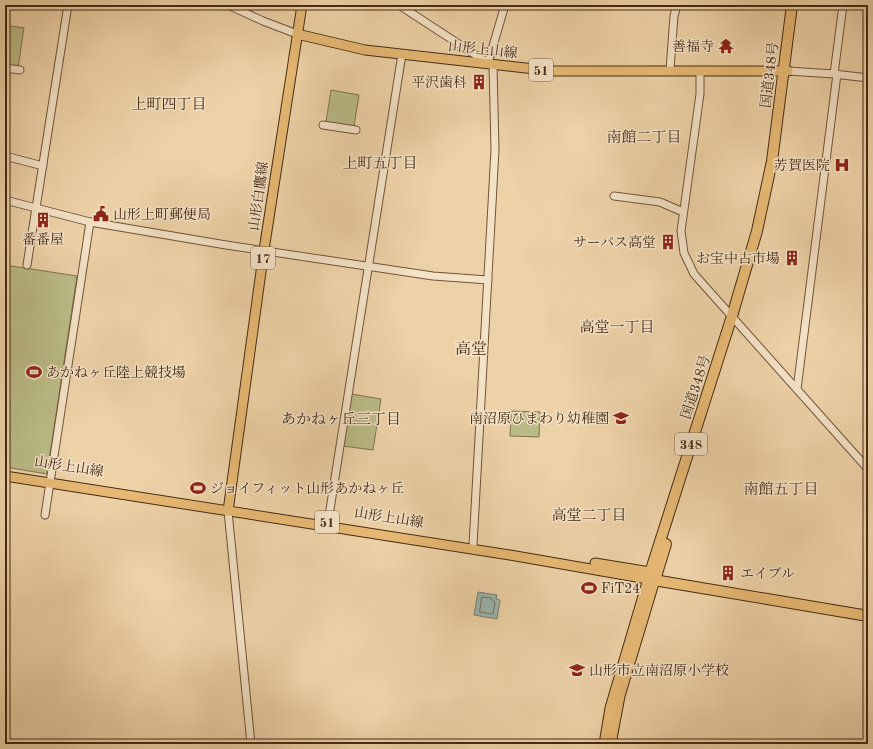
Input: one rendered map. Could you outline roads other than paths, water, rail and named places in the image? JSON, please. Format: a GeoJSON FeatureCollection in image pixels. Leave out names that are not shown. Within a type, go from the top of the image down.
{"type":"FeatureCollection","features":[{"type":"Feature","properties":{"kind":"highway","name":"国道348号"},"geometry":{"type":"LineString","coordinates":[[786,71],[792,5]]}},
{"type":"Feature","properties":{"kind":"highway","name":"国道348号"},"geometry":{"type":"LineString","coordinates":[[652,576],[734,318],[758,226],[772,162],[797,5]]}},
{"type":"Feature","properties":{"kind":"highway"},"geometry":{"type":"LineString","coordinates":[[652,576],[868,611]]}},
{"type":"Feature","properties":{"kind":"highway"},"geometry":{"type":"LineString","coordinates":[[652,576],[868,616]]}},
{"type":"Feature","properties":{"kind":"main road","name":"山形白鷹線"},"geometry":{"type":"LineString","coordinates":[[228,508],[264,250],[302,5]]}},
{"type":"Feature","properties":{"kind":"main road","name":"山形上山線"},"geometry":{"type":"LineString","coordinates":[[297,34],[365,50],[552,71],[786,71]]}},
{"type":"Feature","properties":{"kind":"main road","name":"山形上山線"},"geometry":{"type":"LineString","coordinates":[[5,470],[50,480],[510,555],[652,576]]}},
{"type":"Feature","properties":{"kind":"main road","name":"山形上山線"},"geometry":{"type":"LineString","coordinates":[[5,476],[50,480]]}},
{"type":"Feature","properties":{"kind":"main road","name":"山形上山線"},"geometry":{"type":"LineString","coordinates":[[228,508],[473,545],[652,576]]}},
{"type":"Feature","properties":{"kind":"main road"},"geometry":{"type":"LineString","coordinates":[[604,744],[610,708],[652,576]]}},
{"type":"Feature","properties":{"kind":"main road"},"geometry":{"type":"LineString","coordinates":[[611,744],[620,696],[652,576]]}},
{"type":"Feature","properties":{"kind":"street"},"geometry":{"type":"LineString","coordinates":[[27,265],[68,5]]}},
{"type":"Feature","properties":{"kind":"street"},"geometry":{"type":"LineString","coordinates":[[228,5],[297,34]]}},
{"type":"Feature","properties":{"kind":"street"},"geometry":{"type":"LineString","coordinates":[[399,5],[490,64]]}},
{"type":"Feature","properties":{"kind":"street"},"geometry":{"type":"LineString","coordinates":[[473,545],[495,150],[490,64],[505,5]]}},
{"type":"Feature","properties":{"kind":"street"},"geometry":{"type":"LineString","coordinates":[[670,70],[674,16],[677,5]]}},
{"type":"Feature","properties":{"kind":"street"},"geometry":{"type":"LineString","coordinates":[[798,389],[843,5]]}},
{"type":"Feature","properties":{"kind":"street"},"geometry":{"type":"LineString","coordinates":[[328,522],[402,54]]}},
{"type":"Feature","properties":{"kind":"street"},"geometry":{"type":"LineString","coordinates":[[5,68],[20,70]]}},
{"type":"Feature","properties":{"kind":"street"},"geometry":{"type":"LineString","coordinates":[[700,71],[700,94],[683,212],[681,238],[688,263],[702,285],[734,318],[868,469]]}},
{"type":"Feature","properties":{"kind":"street"},"geometry":{"type":"LineString","coordinates":[[786,71],[836,74],[868,78]]}},
{"type":"Feature","properties":{"kind":"street"},"geometry":{"type":"LineString","coordinates":[[323,125],[356,130]]}},
{"type":"Feature","properties":{"kind":"street"},"geometry":{"type":"LineString","coordinates":[[5,156],[43,166]]}},
{"type":"Feature","properties":{"kind":"street"},"geometry":{"type":"LineString","coordinates":[[614,196],[660,202],[683,212]]}},
{"type":"Feature","properties":{"kind":"street"},"geometry":{"type":"LineString","coordinates":[[5,200],[90,222],[226,245],[433,276],[488,280]]}},
{"type":"Feature","properties":{"kind":"street"},"geometry":{"type":"LineString","coordinates":[[45,515],[90,222]]}},
{"type":"Feature","properties":{"kind":"street"},"geometry":{"type":"LineString","coordinates":[[228,508],[251,744]]}},
{"type":"Feature","properties":{"kind":"water"},"geometry":{"type":"Polygon","coordinates":[[[478,592],[497,595],[496,599],[500,600],[497,619],[474,615],[478,592]]]}},
{"type":"Feature","properties":{"kind":"place","name":"善福寺"},"geometry":{"type":"Point","coordinates":[726,46]}},
{"type":"Feature","properties":{"kind":"place","name":"平沢歯科"},"geometry":{"type":"Point","coordinates":[479,82]}},
{"type":"Feature","properties":{"kind":"place","name":"芳賀医院"},"geometry":{"type":"Point","coordinates":[842,165]}},
{"type":"Feature","properties":{"kind":"place","name":"山形上町郵便局"},"geometry":{"type":"Point","coordinates":[101,214]}},
{"type":"Feature","properties":{"kind":"place","name":"番番屋"},"geometry":{"type":"Point","coordinates":[43,220]}},
{"type":"Feature","properties":{"kind":"place","name":"サーパス高堂"},"geometry":{"type":"Point","coordinates":[668,242]}},
{"type":"Feature","properties":{"kind":"place","name":"お宝中古市場"},"geometry":{"type":"Point","coordinates":[792,258]}},
{"type":"Feature","properties":{"kind":"place","name":"あかねヶ丘陸上競技場"},"geometry":{"type":"Point","coordinates":[34,372]}},
{"type":"Feature","properties":{"kind":"place","name":"南沼原ひまわり幼稚園"},"geometry":{"type":"Point","coordinates":[621,418]}},
{"type":"Feature","properties":{"kind":"place","name":"ジョイフィット山形あかねヶ丘"},"geometry":{"type":"Point","coordinates":[198,488]}},
{"type":"Feature","properties":{"kind":"place","name":"エイブル"},"geometry":{"type":"Point","coordinates":[728,573]}},
{"type":"Feature","properties":{"kind":"place","name":"FiT24"},"geometry":{"type":"Point","coordinates":[589,588]}},
{"type":"Feature","properties":{"kind":"place","name":"山形市立南沼原小学校"},"geometry":{"type":"Point","coordinates":[577,670]}},
{"type":"Feature","properties":{"kind":"district","name":"上町四丁目"},"geometry":{"type":"Point","coordinates":[169,104]}},
{"type":"Feature","properties":{"kind":"district","name":"南館二丁目"},"geometry":{"type":"Point","coordinates":[644,137]}},
{"type":"Feature","properties":{"kind":"district","name":"上町五丁目"},"geometry":{"type":"Point","coordinates":[380,163]}},
{"type":"Feature","properties":{"kind":"district","name":"高堂一丁目"},"geometry":{"type":"Point","coordinates":[617,327]}},
{"type":"Feature","properties":{"kind":"district","name":"高堂"},"geometry":{"type":"Point","coordinates":[471,348]}},
{"type":"Feature","properties":{"kind":"district","name":"あかねヶ丘三丁目"},"geometry":{"type":"Point","coordinates":[341,419]}},
{"type":"Feature","properties":{"kind":"district","name":"南館五丁目"},"geometry":{"type":"Point","coordinates":[781,489]}},
{"type":"Feature","properties":{"kind":"district","name":"高堂二丁目"},"geometry":{"type":"Point","coordinates":[589,515]}}]}
